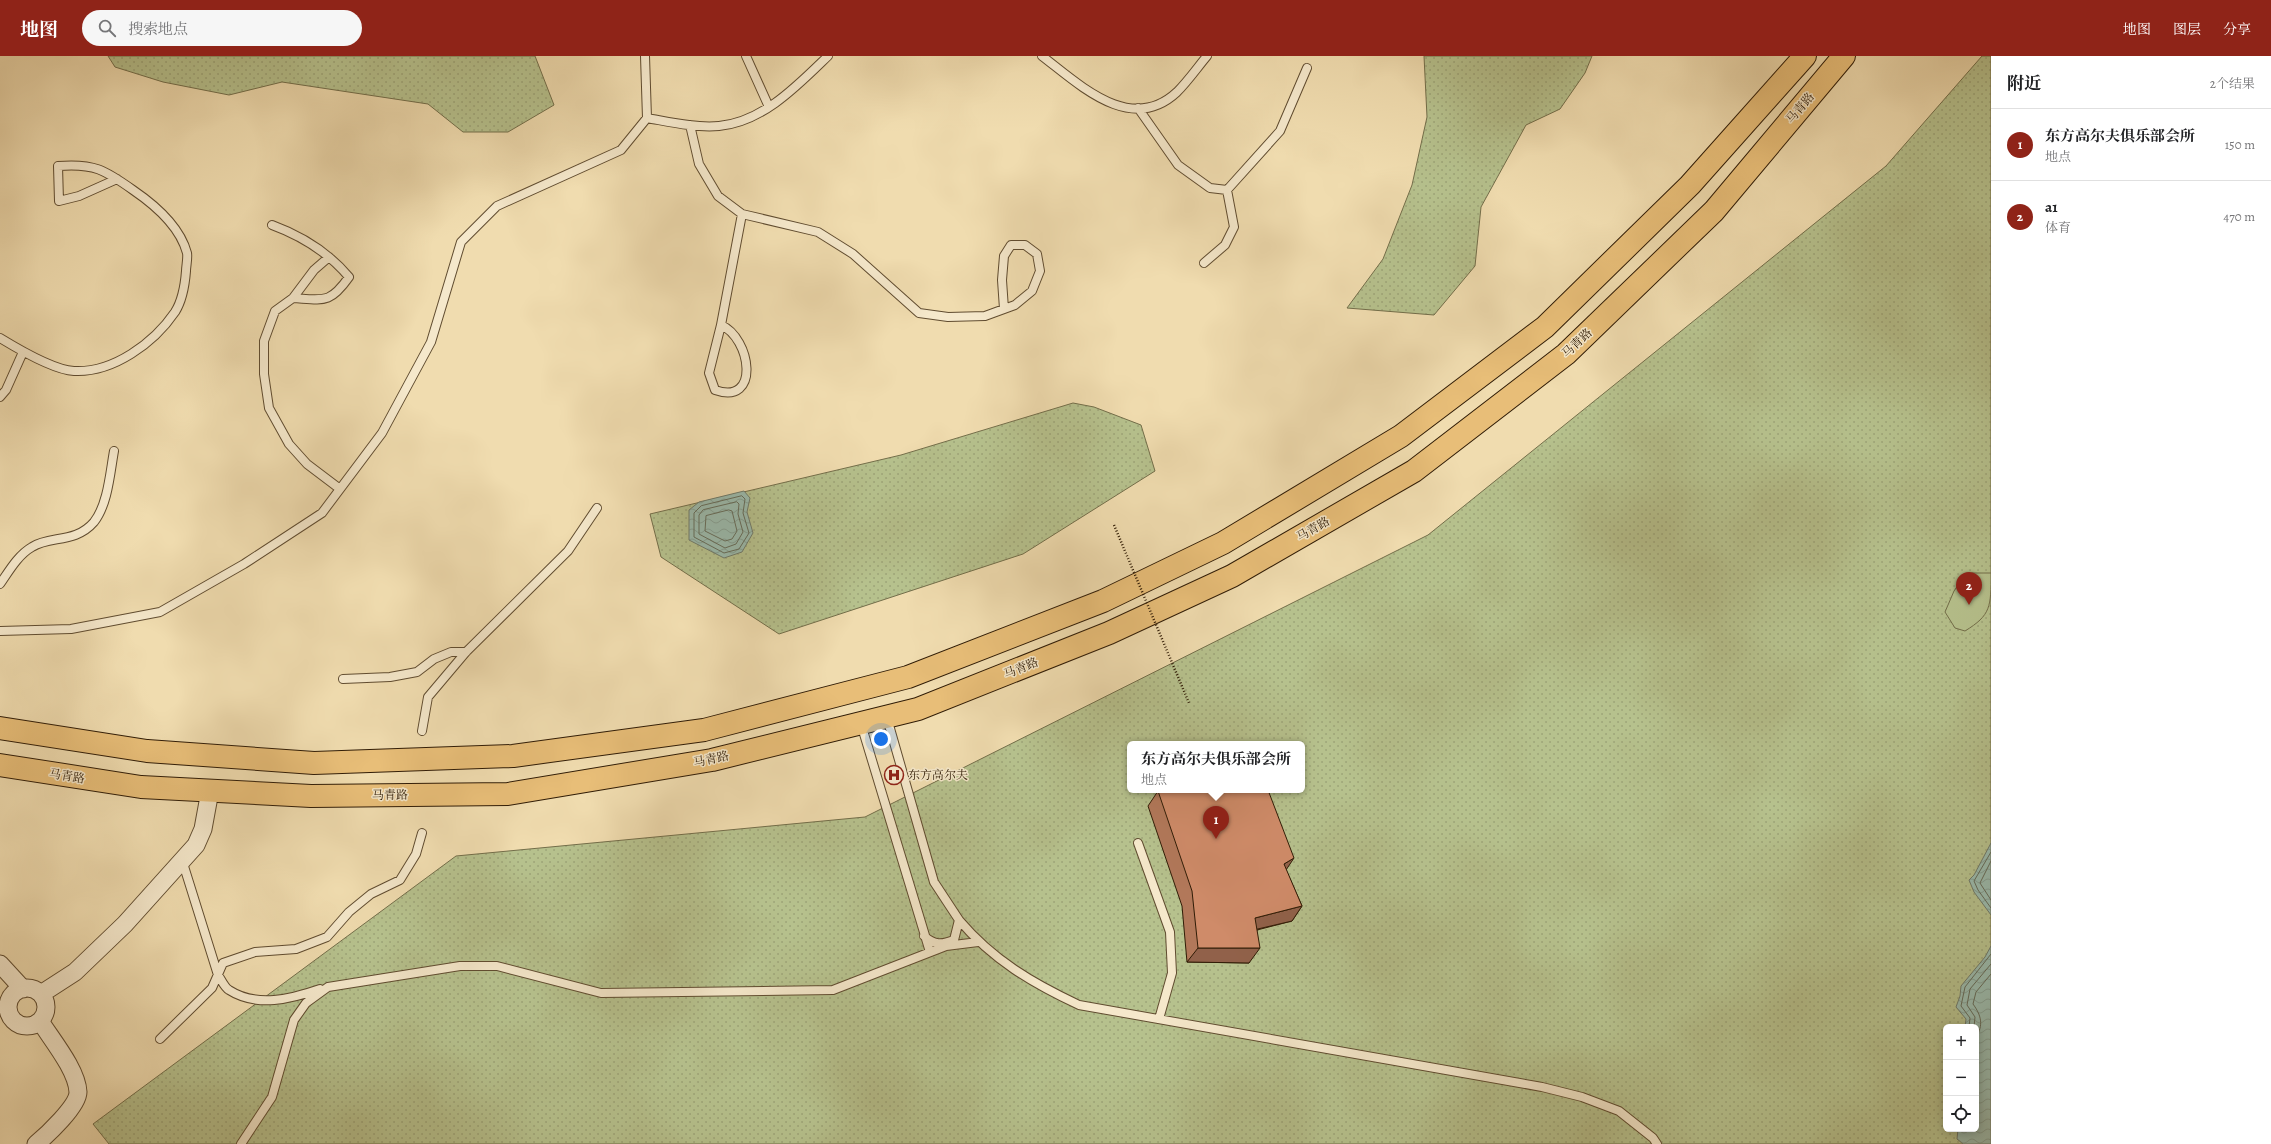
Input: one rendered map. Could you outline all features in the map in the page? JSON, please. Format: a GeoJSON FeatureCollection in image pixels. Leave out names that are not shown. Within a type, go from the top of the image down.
{"type":"FeatureCollection","features":[{"type":"Feature","properties":{"kind":"highway"},"geometry":{"type":"LineString","coordinates":[[0,728],[147,751],[314,763],[513,756],[704,730],[908,677],[1103,601],[1223,544],[1401,436],[1545,327],[1690,185],[1805,56]]}},
{"type":"Feature","properties":{"kind":"highway","name":"马青路"},"geometry":{"type":"LineString","coordinates":[[0,765],[141,787],[210,791],[311,796],[508,794],[712,760],[918,710],[1131,623],[1232,576],[1414,471],[1566,354],[1714,211],[1844,56]]}},
{"type":"Feature","properties":{"kind":"street"},"geometry":{"type":"LineString","coordinates":[[41,994],[75,972],[124,924],[196,845],[203,829],[210,791]]}},
{"type":"Feature","properties":{"kind":"street"},"geometry":{"type":"LineString","coordinates":[[0,964],[24,989]]}},
{"type":"Feature","properties":{"kind":"street"},"geometry":{"type":"LineString","coordinates":[[24,989],[36,990],[41,994],[46,1005],[46,1011],[40,1021],[29,1026],[23,1026],[13,1020],[10,1014],[9,1001],[17,991],[24,989]]}},
{"type":"Feature","properties":{"kind":"street"},"geometry":{"type":"LineString","coordinates":[[36,1144],[67,1114],[78,1094],[76,1077],[40,1021]]}},
{"type":"Feature","properties":{"kind":"lane"},"geometry":{"type":"LineString","coordinates":[[0,631],[71,629],[160,612],[244,564],[322,513],[382,432],[431,342],[461,242],[498,206],[621,150],[647,118],[645,56]]}},
{"type":"Feature","properties":{"kind":"lane"},"geometry":{"type":"LineString","coordinates":[[746,56],[769,106]]}},
{"type":"Feature","properties":{"kind":"lane"},"geometry":{"type":"LineString","coordinates":[[647,118],[690,125],[720,126],[757,115],[804,79],[828,56]]}},
{"type":"Feature","properties":{"kind":"lane"},"geometry":{"type":"LineString","coordinates":[[1042,56],[1090,93],[1120,107],[1150,109],[1177,92],[1206,56]]}},
{"type":"Feature","properties":{"kind":"lane"},"geometry":{"type":"LineString","coordinates":[[1227,190],[1280,131],[1307,68]]}},
{"type":"Feature","properties":{"kind":"lane"},"geometry":{"type":"LineString","coordinates":[[1138,108],[1178,165],[1210,188],[1227,190]]}},
{"type":"Feature","properties":{"kind":"lane"},"geometry":{"type":"LineString","coordinates":[[690,125],[699,164],[718,196],[742,214],[818,232],[853,254],[919,313],[948,317],[985,316],[1015,305],[1032,291],[1040,271],[1037,254],[1025,245],[1012,245],[1004,256],[1002,280],[1004,309]]}},
{"type":"Feature","properties":{"kind":"lane"},"geometry":{"type":"LineString","coordinates":[[0,338],[32,358],[74,371],[103,367],[131,354],[158,334],[176,311],[185,284],[187,254],[172,225],[154,204],[117,179],[102,170],[80,164],[58,166],[60,201],[79,196],[117,179]]}},
{"type":"Feature","properties":{"kind":"lane"},"geometry":{"type":"LineString","coordinates":[[1204,263],[1225,245],[1234,227],[1227,190]]}},
{"type":"Feature","properties":{"kind":"lane"},"geometry":{"type":"LineString","coordinates":[[721,325],[729,328],[735,335],[746,360],[747,372],[744,384],[735,392],[726,394],[715,390],[709,372],[721,325],[742,214]]}},
{"type":"Feature","properties":{"kind":"lane"},"geometry":{"type":"LineString","coordinates":[[272,225],[298,235],[337,262],[349,277],[336,295],[319,300],[293,298]]}},
{"type":"Feature","properties":{"kind":"lane"},"geometry":{"type":"LineString","coordinates":[[329,257],[314,270],[293,298],[276,311],[264,341],[264,374],[269,408],[289,444],[307,464],[340,489]]}},
{"type":"Feature","properties":{"kind":"lane"},"geometry":{"type":"LineString","coordinates":[[0,397],[6,390],[23,352]]}},
{"type":"Feature","properties":{"kind":"lane"},"geometry":{"type":"LineString","coordinates":[[0,584],[20,557],[33,546],[76,536],[94,522],[103,502],[114,451]]}},
{"type":"Feature","properties":{"kind":"lane"},"geometry":{"type":"LineString","coordinates":[[422,731],[428,697],[466,652],[568,552],[597,508]]}},
{"type":"Feature","properties":{"kind":"lane"},"geometry":{"type":"LineString","coordinates":[[343,679],[390,677],[416,672],[434,658],[452,652],[466,652]]}},
{"type":"Feature","properties":{"kind":"lane"},"geometry":{"type":"LineString","coordinates":[[887,718],[934,882],[959,920],[978,942],[1039,986],[1079,1005],[1542,1087],[1582,1097],[1619,1111],[1652,1138],[1657,1144]]}},
{"type":"Feature","properties":{"kind":"lane"},"geometry":{"type":"LineString","coordinates":[[861,723],[930,952]]}},
{"type":"Feature","properties":{"kind":"lane"},"geometry":{"type":"LineString","coordinates":[[160,1040],[212,988],[223,963],[232,958],[255,952],[296,949],[327,937],[349,912],[371,894],[400,880],[416,854],[422,833]]}},
{"type":"Feature","properties":{"kind":"lane"},"geometry":{"type":"LineString","coordinates":[[1138,843],[1170,932],[1172,973],[1159,1019]]}},
{"type":"Feature","properties":{"kind":"lane"},"geometry":{"type":"LineString","coordinates":[[182,860],[218,975],[228,989],[249,999],[274,1000],[297,997],[328,987],[460,966],[497,966],[600,993],[833,990],[946,946],[978,942]]}},
{"type":"Feature","properties":{"kind":"lane"},"geometry":{"type":"LineString","coordinates":[[924,936],[932,942],[942,945],[954,940],[959,920]]}},
{"type":"Feature","properties":{"kind":"lane"},"geometry":{"type":"LineString","coordinates":[[241,1144],[272,1097],[294,1020],[306,1003],[328,987]]}},
{"type":"Feature","properties":{"kind":"path"},"geometry":{"type":"LineString","coordinates":[[1114,525],[1189,703]]}},
{"type":"Feature","properties":{"kind":"green space"},"geometry":{"type":"Polygon","coordinates":[[[108,56],[535,56],[554,105],[508,132],[463,132],[428,104],[282,82],[229,95],[163,82],[115,67],[108,56]]]}},
{"type":"Feature","properties":{"kind":"green space"},"geometry":{"type":"Polygon","coordinates":[[[1424,56],[1592,56],[1585,73],[1560,109],[1526,125],[1481,207],[1475,266],[1434,315],[1347,308],[1383,259],[1412,185],[1427,117],[1424,56]]]}},
{"type":"Feature","properties":{"kind":"green space"},"geometry":{"type":"Polygon","coordinates":[[[1982,56],[1991,56],[1991,1144],[109,1144],[93,1124],[456,856],[865,817],[1428,535],[1886,166],[1982,56]]]}},
{"type":"Feature","properties":{"kind":"green space"},"geometry":{"type":"Polygon","coordinates":[[[1073,403],[1094,407],[1141,425],[1155,471],[1023,554],[779,634],[661,557],[650,514],[901,455],[1073,403]]]}},
{"type":"Feature","properties":{"kind":"green space"},"geometry":{"type":"Polygon","coordinates":[[[1972,573],[1991,573],[1991,594],[1988,609],[1985,615],[1965,631],[1955,628],[1945,612],[1954,591],[1961,581],[1972,573]]]}},
{"type":"Feature","properties":{"kind":"water"},"geometry":{"type":"Polygon","coordinates":[[[744,491],[750,498],[747,512],[753,533],[742,552],[724,558],[689,540],[689,510],[699,502],[744,491]]]}},
{"type":"Feature","properties":{"kind":"water"},"geometry":{"type":"Polygon","coordinates":[[[1991,843],[1991,915],[1974,892],[1969,880],[1974,875],[1991,843]]]}},
{"type":"Feature","properties":{"kind":"water"},"geometry":{"type":"Polygon","coordinates":[[[1991,946],[1991,1144],[1963,1144],[1957,1139],[1958,1132],[1979,1132],[1979,1024],[1965,1024],[1966,1019],[1956,1007],[1960,996],[1961,986],[1985,957],[1991,946]]]}},
{"type":"Feature","properties":{"kind":"building"},"geometry":{"type":"Polygon","coordinates":[[[1159,793],[1269,793],[1294,858],[1284,864],[1302,906],[1255,918],[1260,948],[1198,948],[1192,891],[1159,793]]]}},
{"type":"Feature","properties":{"kind":"place","name":"a1"},"geometry":{"type":"Point","coordinates":[1969,605]}},
{"type":"Feature","properties":{"kind":"place","name":"东方高尔夫"},"geometry":{"type":"Point","coordinates":[894,775]}},
{"type":"Feature","properties":{"kind":"place","name":"东方高尔夫俱乐部会所"},"geometry":{"type":"Point","coordinates":[1216,839]}}]}
